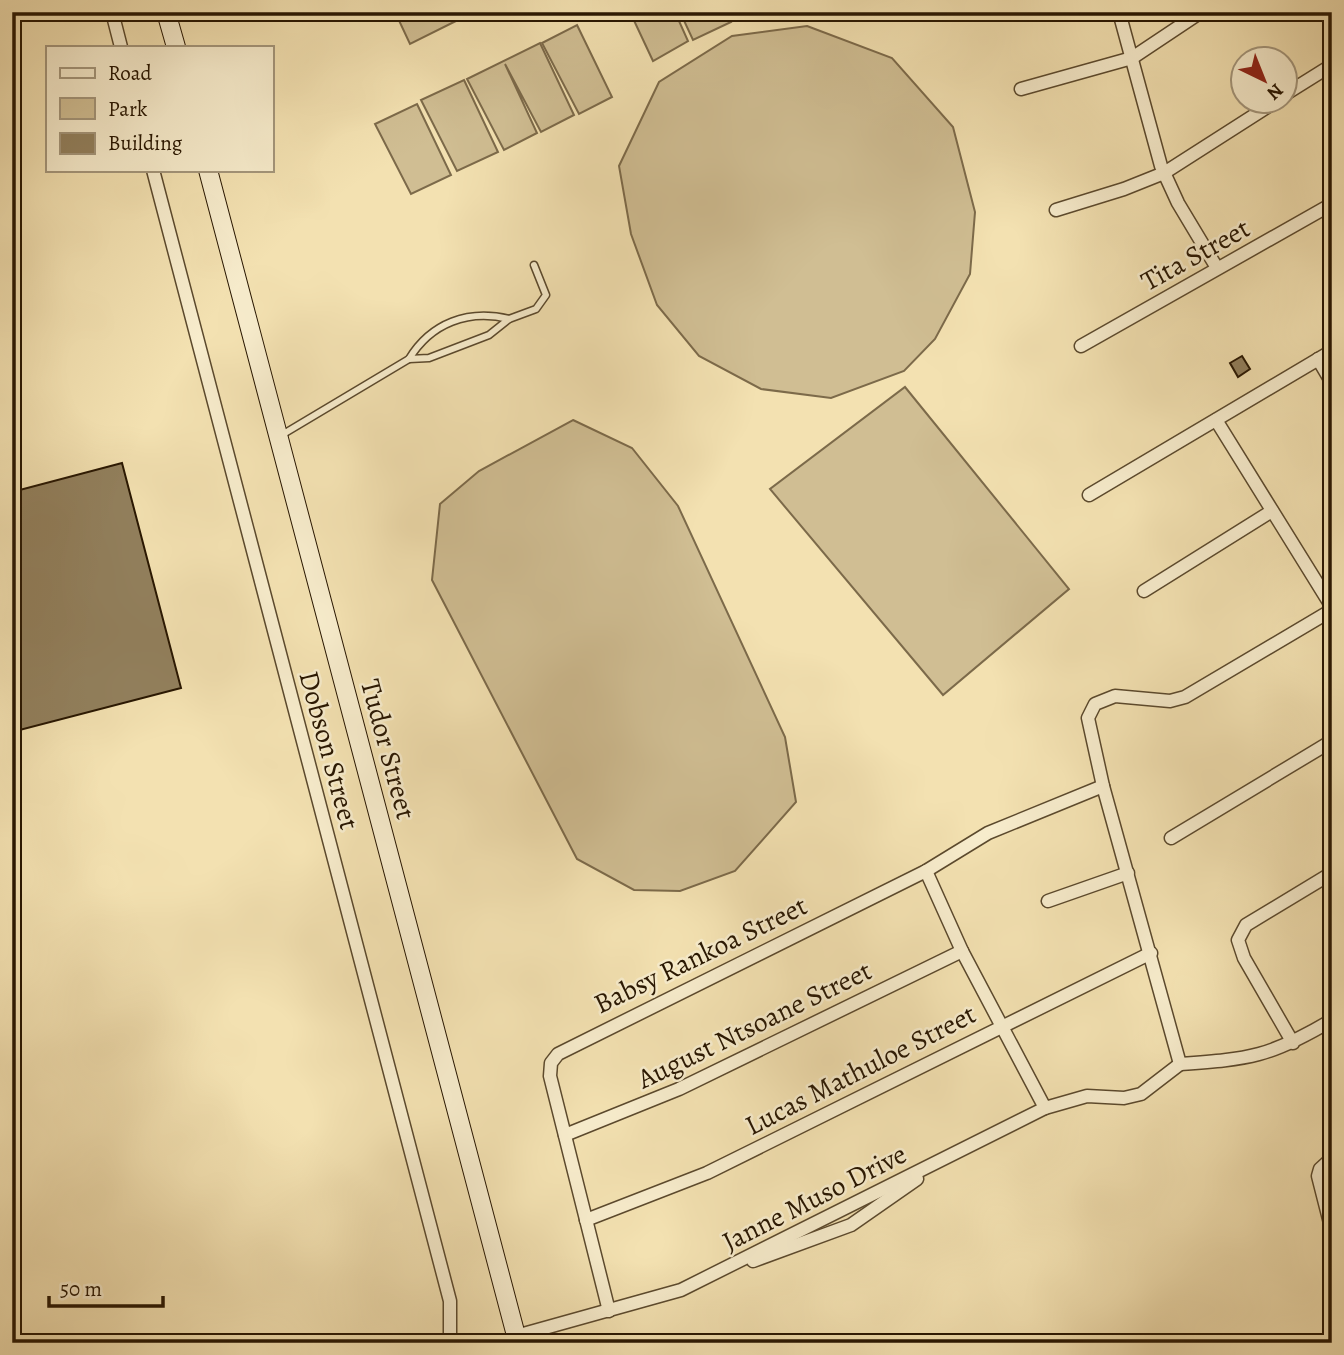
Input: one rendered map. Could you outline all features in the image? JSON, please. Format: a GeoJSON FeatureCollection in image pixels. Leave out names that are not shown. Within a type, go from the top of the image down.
{"type":"FeatureCollection","features":[{"type":"Feature","properties":{"kind":"street"},"geometry":{"type":"LineString","coordinates":[[112,12],[121,46]]}},
{"type":"Feature","properties":{"kind":"street"},"geometry":{"type":"LineString","coordinates":[[166,12],[176,46]]}},
{"type":"Feature","properties":{"kind":"street"},"geometry":{"type":"LineString","coordinates":[[1119,12],[1164,173],[1178,203],[1217,268]]}},
{"type":"Feature","properties":{"kind":"street"},"geometry":{"type":"LineString","coordinates":[[1021,89],[1132,58],[1201,12]]}},
{"type":"Feature","properties":{"kind":"street"},"geometry":{"type":"LineString","coordinates":[[1298,87],[1332,65]]}},
{"type":"Feature","properties":{"kind":"street"},"geometry":{"type":"LineString","coordinates":[[1056,210],[1124,190],[1164,173],[1253,116]]}},
{"type":"Feature","properties":{"kind":"street","name":"Dobson Street"},"geometry":{"type":"LineString","coordinates":[[154,172],[450,1301],[450,1343]]}},
{"type":"Feature","properties":{"kind":"street","name":"Tudor Street"},"geometry":{"type":"LineString","coordinates":[[209,172],[517,1339]]}},
{"type":"Feature","properties":{"kind":"street","name":"Tita Street"},"geometry":{"type":"LineString","coordinates":[[1081,346],[1332,204]]}},
{"type":"Feature","properties":{"kind":"street"},"geometry":{"type":"LineString","coordinates":[[1088,495],[1332,351]]}},
{"type":"Feature","properties":{"kind":"street"},"geometry":{"type":"LineString","coordinates":[[1318,359],[1332,383]]}},
{"type":"Feature","properties":{"kind":"street"},"geometry":{"type":"LineString","coordinates":[[1216,420],[1332,608],[1185,697],[1170,701],[1115,696],[1095,704],[1088,718],[1103,786],[1180,1064],[1258,1057],[1293,1043],[1332,1020]]}},
{"type":"Feature","properties":{"kind":"street"},"geometry":{"type":"LineString","coordinates":[[1144,590],[1272,511]]}},
{"type":"Feature","properties":{"kind":"street"},"geometry":{"type":"LineString","coordinates":[[1171,838],[1332,741]]}},
{"type":"Feature","properties":{"kind":"street","name":"Babsy Rankoa Street"},"geometry":{"type":"LineString","coordinates":[[609,1311],[550,1076],[551,1063],[558,1054],[926,871],[988,833],[1103,786]]}},
{"type":"Feature","properties":{"kind":"street"},"geometry":{"type":"LineString","coordinates":[[926,871],[962,951],[1045,1108]]}},
{"type":"Feature","properties":{"kind":"street"},"geometry":{"type":"LineString","coordinates":[[1048,901],[1128,873]]}},
{"type":"Feature","properties":{"kind":"street"},"geometry":{"type":"LineString","coordinates":[[1293,1043],[1244,958],[1238,940],[1247,925],[1332,873]]}},
{"type":"Feature","properties":{"kind":"street","name":"August Ntsoane Street"},"geometry":{"type":"LineString","coordinates":[[565,1135],[679,1089],[962,951]]}},
{"type":"Feature","properties":{"kind":"street","name":"Lucas Mathuloe Street"},"geometry":{"type":"LineString","coordinates":[[586,1220],[707,1173],[1151,953]]}},
{"type":"Feature","properties":{"kind":"street","name":"Janne Muso Drive"},"geometry":{"type":"LineString","coordinates":[[517,1339],[681,1290],[714,1274],[796,1248],[851,1225],[880,1207],[936,1163],[1045,1108],[1087,1096],[1124,1098],[1141,1094],[1180,1064]]}},
{"type":"Feature","properties":{"kind":"street"},"geometry":{"type":"LineString","coordinates":[[1332,1158],[1320,1169],[1318,1176],[1332,1231]]}},
{"type":"Feature","properties":{"kind":"lane"},"geometry":{"type":"LineString","coordinates":[[409,359],[429,358],[489,335],[509,320],[536,309],[546,295],[534,265]]}},
{"type":"Feature","properties":{"kind":"lane"},"geometry":{"type":"LineString","coordinates":[[279,437],[409,359],[421,340],[431,332],[468,316],[491,315],[509,320]]}},
{"type":"Feature","properties":{"kind":"lane"},"geometry":{"type":"LineString","coordinates":[[268,1343],[296,1339],[326,1343]]}},
{"type":"Feature","properties":{"kind":"green space"},"geometry":{"type":"Polygon","coordinates":[[[395,12],[474,12],[410,44],[395,12]]]}},
{"type":"Feature","properties":{"kind":"green space"},"geometry":{"type":"Polygon","coordinates":[[[630,12],[675,12],[688,41],[653,61],[630,12]]]}},
{"type":"Feature","properties":{"kind":"green space"},"geometry":{"type":"Polygon","coordinates":[[[680,12],[726,12],[731,22],[693,40],[680,12]]]}},
{"type":"Feature","properties":{"kind":"green space"},"geometry":{"type":"Polygon","coordinates":[[[577,25],[612,97],[579,114],[542,43],[577,25]]]}},
{"type":"Feature","properties":{"kind":"green space"},"geometry":{"type":"Polygon","coordinates":[[[807,26],[892,58],[953,127],[975,212],[970,274],[935,339],[904,371],[831,398],[761,389],[699,356],[657,305],[631,234],[619,166],[659,82],[732,36],[807,26]]]}},
{"type":"Feature","properties":{"kind":"green space"},"geometry":{"type":"Polygon","coordinates":[[[540,43],[574,115],[541,132],[505,64],[537,133],[504,150],[467,79],[540,43]]]}},
{"type":"Feature","properties":{"kind":"green space"},"geometry":{"type":"Polygon","coordinates":[[[464,80],[498,152],[457,171],[421,100],[464,80]]]}},
{"type":"Feature","properties":{"kind":"green space"},"geometry":{"type":"Polygon","coordinates":[[[417,104],[451,175],[411,194],[375,124],[417,104]]]}},
{"type":"Feature","properties":{"kind":"green space"},"geometry":{"type":"Polygon","coordinates":[[[905,387],[1069,589],[943,695],[770,489],[905,387]]]}},
{"type":"Feature","properties":{"kind":"green space"},"geometry":{"type":"Polygon","coordinates":[[[573,420],[632,448],[678,506],[785,737],[796,802],[735,871],[680,891],[634,890],[577,859],[432,580],[440,504],[479,471],[573,420]]]}},
{"type":"Feature","properties":{"kind":"building"},"geometry":{"type":"Polygon","coordinates":[[[1242,356],[1250,369],[1238,377],[1230,363],[1242,356]]]}},
{"type":"Feature","properties":{"kind":"building"},"geometry":{"type":"Polygon","coordinates":[[[122,463],[181,688],[12,732],[12,492],[122,463]]]}}]}
